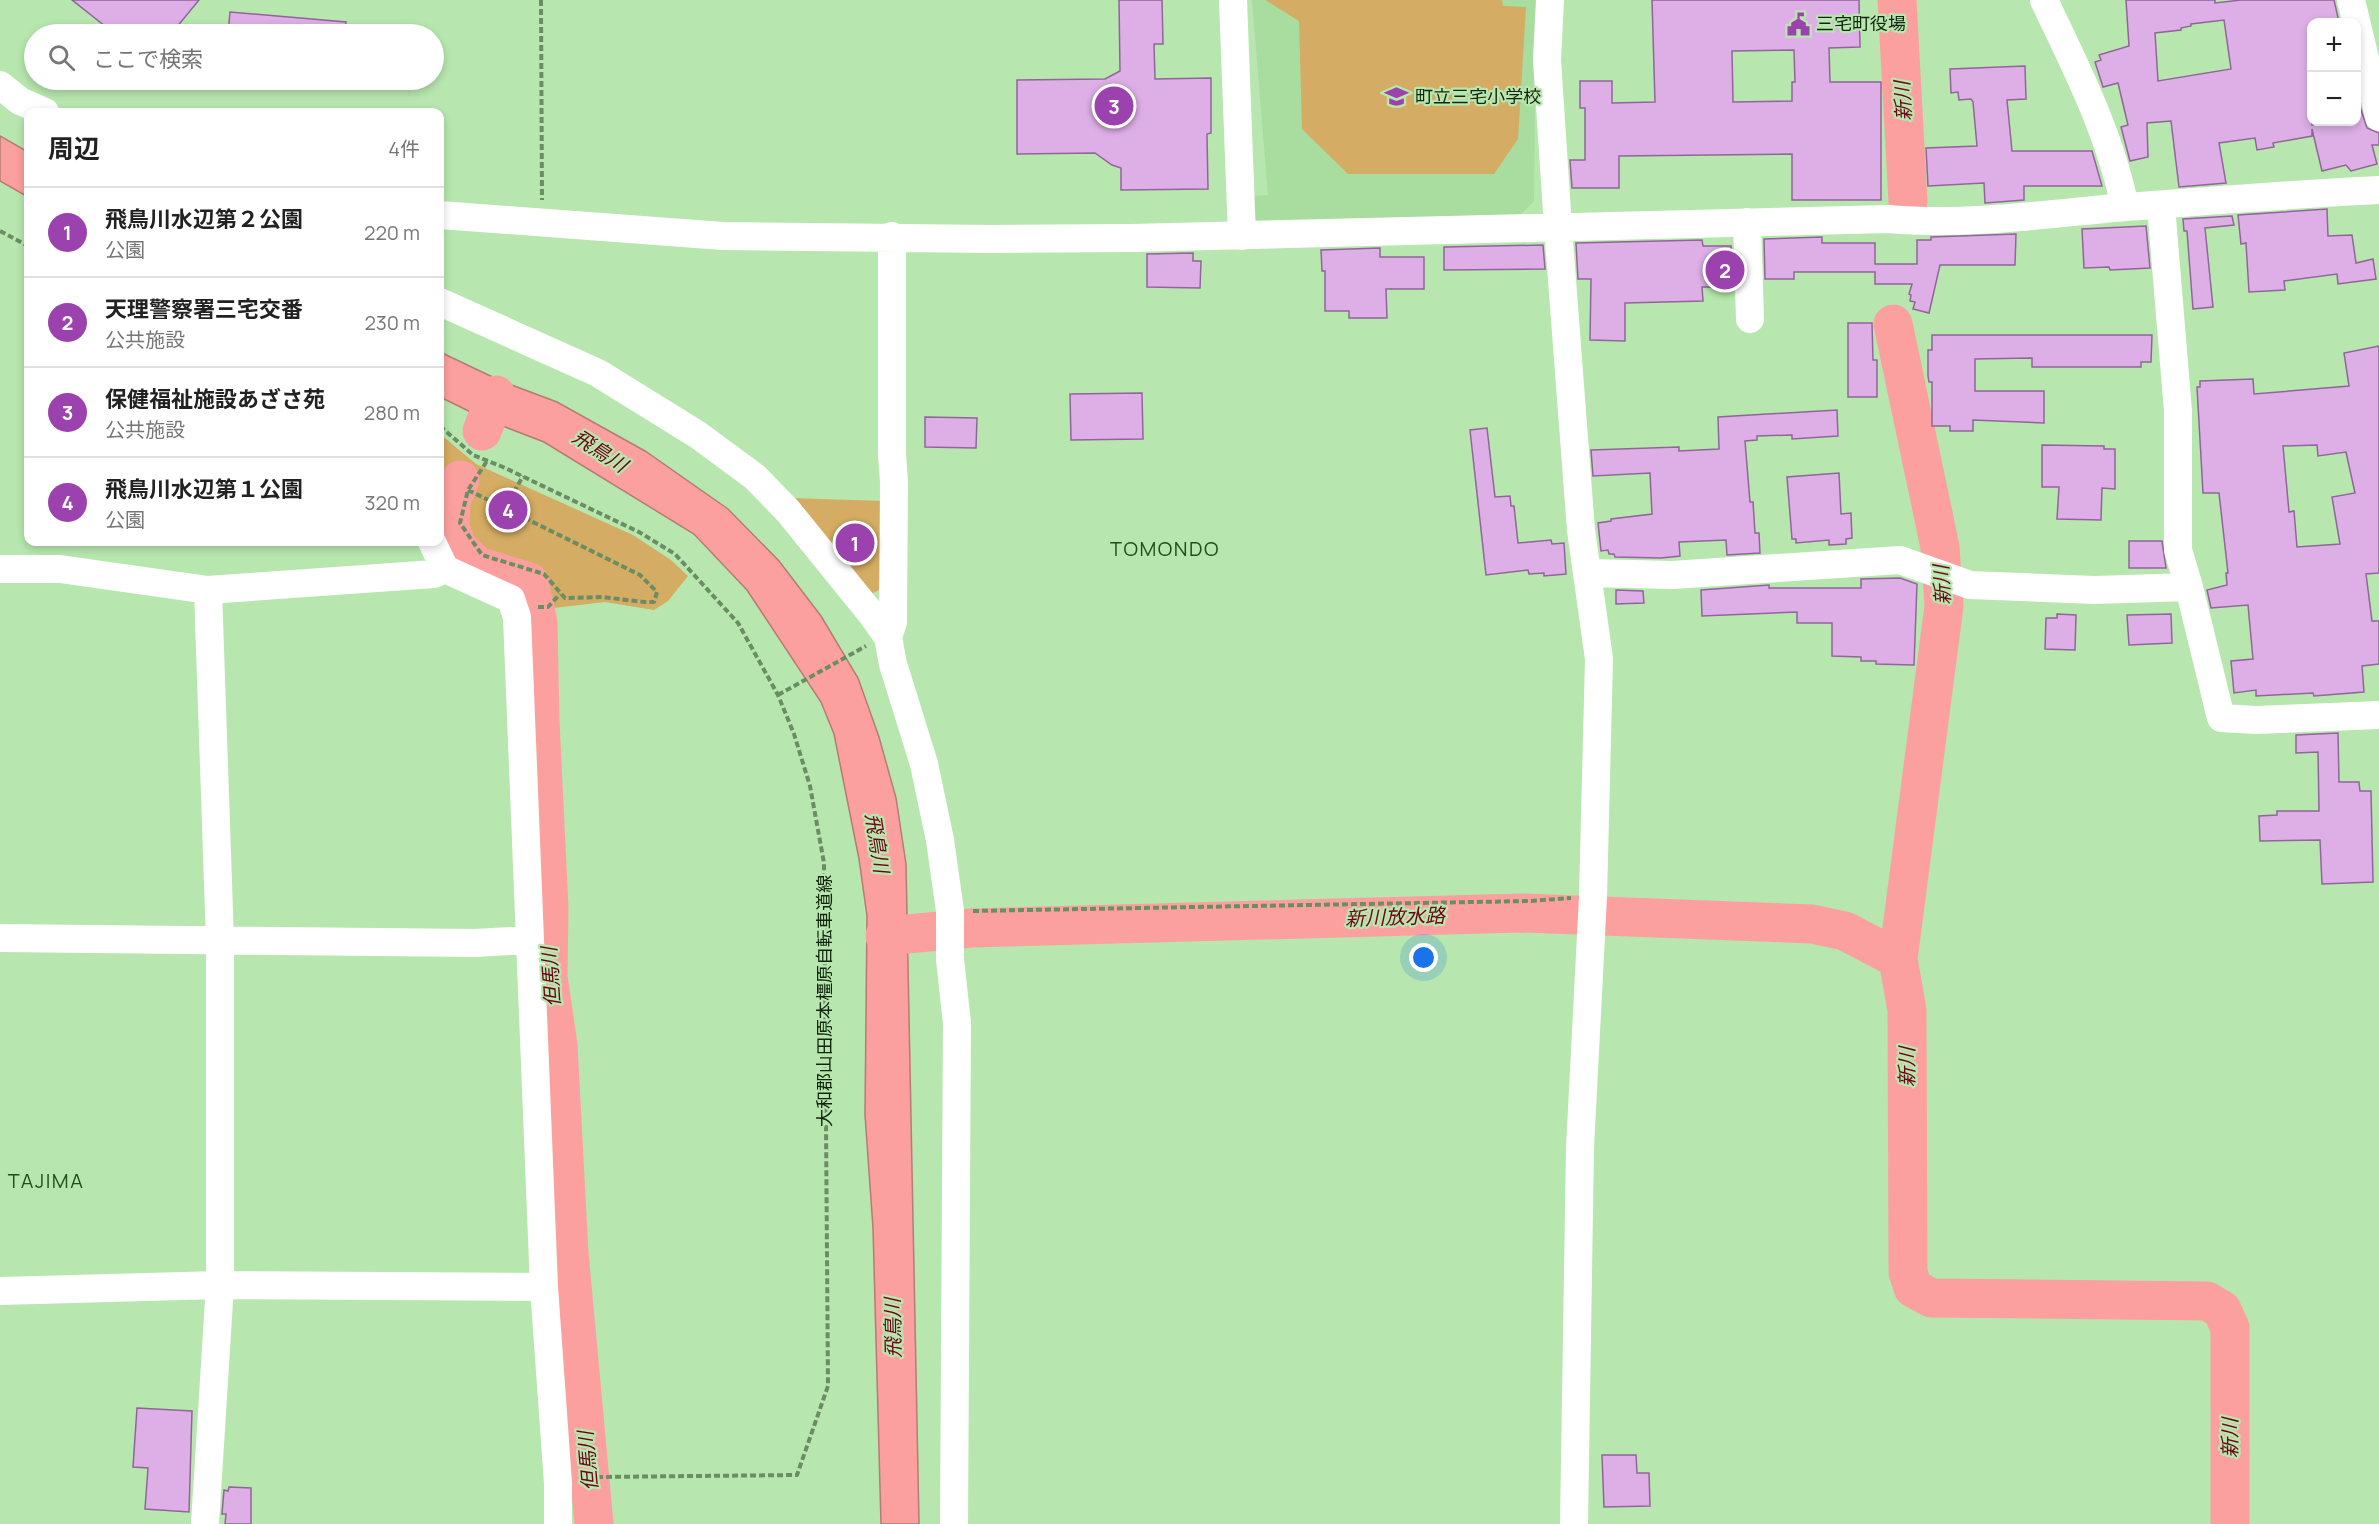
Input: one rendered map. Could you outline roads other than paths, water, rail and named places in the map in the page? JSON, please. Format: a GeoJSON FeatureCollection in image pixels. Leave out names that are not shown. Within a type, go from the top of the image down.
{"type":"FeatureCollection","features":[{"type":"Feature","properties":{"kind":"street"},"geometry":{"type":"LineString","coordinates":[[1233,0],[1242,236]]}},
{"type":"Feature","properties":{"kind":"street"},"geometry":{"type":"LineString","coordinates":[[1550,0],[1547,60],[1558,227],[1581,530],[1589,573],[1599,658],[1593,897],[1580,1148],[1574,1524]]}},
{"type":"Feature","properties":{"kind":"street"},"geometry":{"type":"LineString","coordinates":[[2043,0],[2098,116],[2117,169],[2125,207]]}},
{"type":"Feature","properties":{"kind":"street"},"geometry":{"type":"LineString","coordinates":[[2351,0],[2379,117]]}},
{"type":"Feature","properties":{"kind":"street"},"geometry":{"type":"LineString","coordinates":[[0,85],[20,101],[36,108]]}},
{"type":"Feature","properties":{"kind":"street"},"geometry":{"type":"LineString","coordinates":[[444,215],[723,236],[892,236],[993,239],[1242,236],[1889,219],[1922,222],[2060,214],[2246,197],[2379,190]]}},
{"type":"Feature","properties":{"kind":"street"},"geometry":{"type":"LineString","coordinates":[[2161,206],[2178,411],[2178,550],[2221,718],[2256,720],[2379,715]]}},
{"type":"Feature","properties":{"kind":"street"},"geometry":{"type":"LineString","coordinates":[[1747,222],[1750,319]]}},
{"type":"Feature","properties":{"kind":"street"},"geometry":{"type":"LineString","coordinates":[[878,641],[892,622],[894,482],[892,236]]}},
{"type":"Feature","properties":{"kind":"street"},"geometry":{"type":"LineString","coordinates":[[444,304],[598,373],[698,435],[754,477],[788,511],[893,663],[924,764],[940,840],[950,911],[950,959],[957,1023],[954,1524]]}},
{"type":"Feature","properties":{"kind":"street"},"geometry":{"type":"LineString","coordinates":[[434,546],[445,569],[511,599],[517,617],[544,1287],[558,1483],[558,1524]]}},
{"type":"Feature","properties":{"kind":"street"},"geometry":{"type":"LineString","coordinates":[[1589,573],[1672,575],[1900,560],[1970,585],[2094,591],[2189,587]]}},
{"type":"Feature","properties":{"kind":"street"},"geometry":{"type":"LineString","coordinates":[[0,569],[60,569],[208,590],[434,574],[445,569]]}},
{"type":"Feature","properties":{"kind":"street"},"geometry":{"type":"LineString","coordinates":[[205,1524],[220,1285],[220,941],[208,590]]}},
{"type":"Feature","properties":{"kind":"street"},"geometry":{"type":"LineString","coordinates":[[0,938],[475,943],[530,940]]}},
{"type":"Feature","properties":{"kind":"street"},"geometry":{"type":"LineString","coordinates":[[0,1291],[220,1285],[544,1287]]}},
{"type":"Feature","properties":{"kind":"water"},"geometry":{"type":"Polygon","coordinates":[[[0,136],[24,150],[24,195],[0,181],[0,136]]]}},
{"type":"Feature","properties":{"kind":"water","name":"飛鳥川"},"geometry":{"type":"Polygon","coordinates":[[[444,354],[501,381],[557,402],[645,451],[728,509],[779,561],[821,616],[858,678],[879,737],[896,798],[906,864],[919,1524],[881,1524],[873,1228],[865,1115],[867,916],[859,859],[834,734],[821,702],[747,590],[694,534],[544,442],[487,420],[444,399],[444,354]]]}},
{"type":"Feature","properties":{"kind":"waterway","name":"新川"},"geometry":{"type":"LineString","coordinates":[[1897,0],[1908,202]]}},
{"type":"Feature","properties":{"kind":"waterway","name":"新川"},"geometry":{"type":"LineString","coordinates":[[1893,324],[1940,547],[1944,606],[1898,959],[1907,1010],[1908,1272],[1913,1288],[1931,1298],[2207,1301],[2222,1310],[2230,1328],[2230,1524]]}},
{"type":"Feature","properties":{"kind":"waterway","name":"但馬川"},"geometry":{"type":"LineString","coordinates":[[482,431],[496,395]]}},
{"type":"Feature","properties":{"kind":"waterway","name":"但馬川"},"geometry":{"type":"LineString","coordinates":[[460,480],[451,501],[450,527],[457,547],[477,566],[529,582],[538,622],[540,721],[549,908],[548,977],[558,1045],[569,1253],[594,1524]]}},
{"type":"Feature","properties":{"kind":"waterway","name":"新川放水路"},"geometry":{"type":"LineString","coordinates":[[885,936],[972,928],[1522,913],[1812,924],[1845,931],[1898,959]]}},
{"type":"Feature","properties":{"kind":"place","name":"三宅町役場"},"geometry":{"type":"Point","coordinates":[1798,24]}},
{"type":"Feature","properties":{"kind":"place","name":"町立三宅小学校"},"geometry":{"type":"Point","coordinates":[1397,97]}},
{"type":"Feature","properties":{"kind":"place","name":"保健福祉施設あざさ苑"},"geometry":{"type":"Point","coordinates":[1114,106]}},
{"type":"Feature","properties":{"kind":"place","name":"天理警察署三宅交番"},"geometry":{"type":"Point","coordinates":[1725,270]}},
{"type":"Feature","properties":{"kind":"place","name":"飛鳥川水辺第１公園"},"geometry":{"type":"Point","coordinates":[508,510]}},
{"type":"Feature","properties":{"kind":"place","name":"飛鳥川水辺第２公園"},"geometry":{"type":"Point","coordinates":[855,543]}},
{"type":"Feature","properties":{"kind":"district","name":"TOMONDO"},"geometry":{"type":"Point","coordinates":[1165,549]}},
{"type":"Feature","properties":{"kind":"district","name":"TAJIMA"},"geometry":{"type":"Point","coordinates":[46,1181]}}]}
